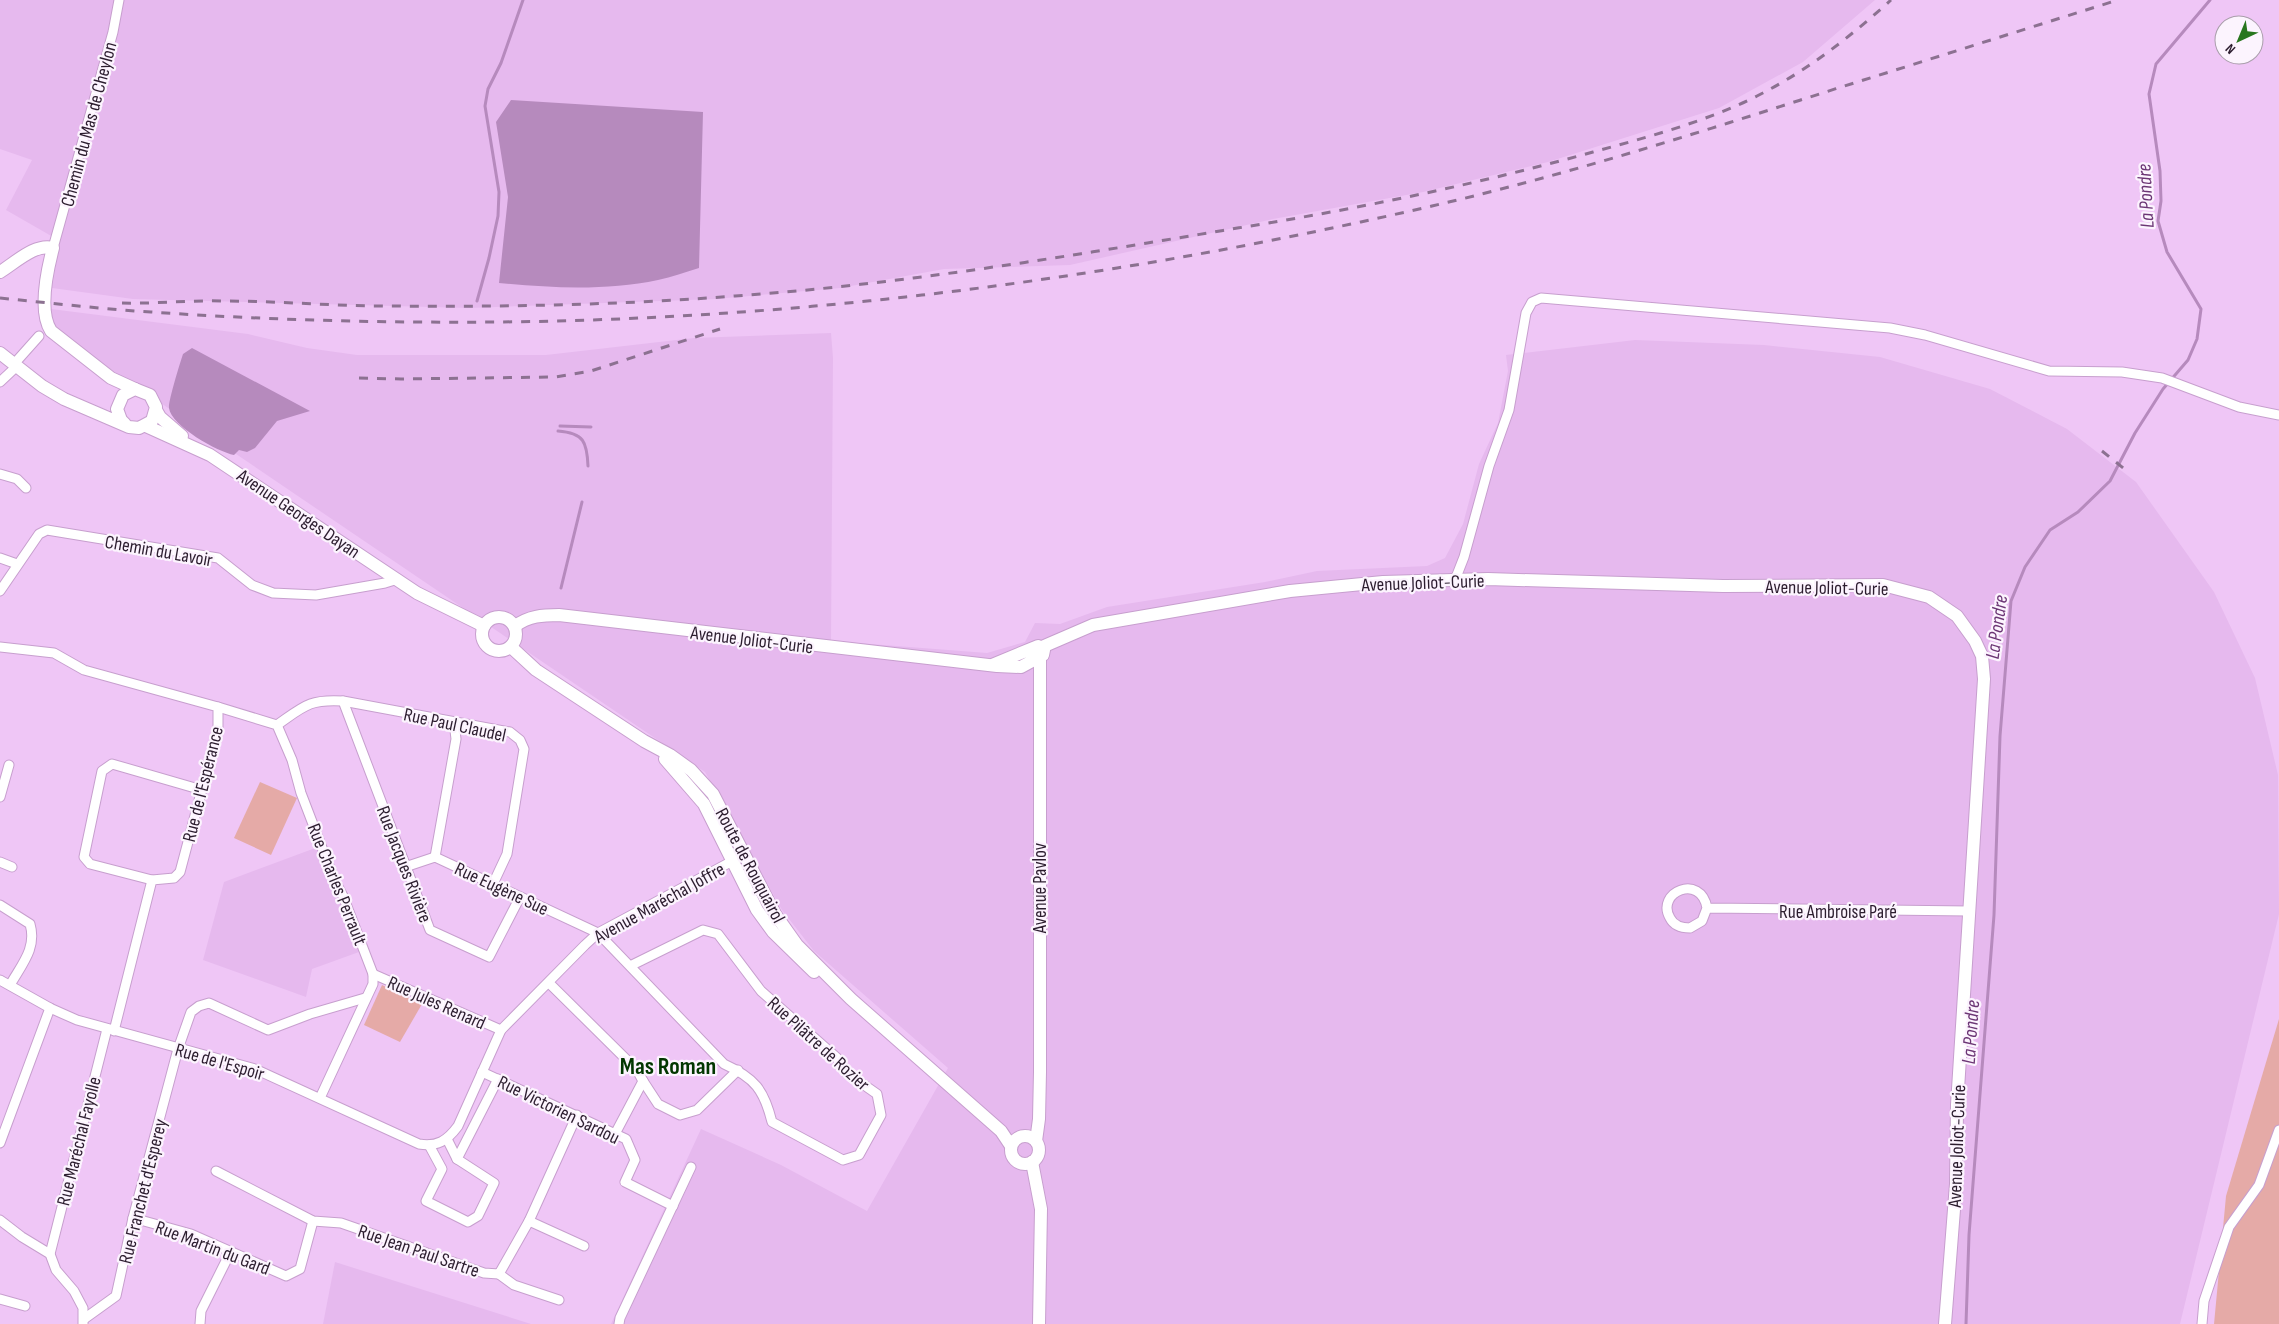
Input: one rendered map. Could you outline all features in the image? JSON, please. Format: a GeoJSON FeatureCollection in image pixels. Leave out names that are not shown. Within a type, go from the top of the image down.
{"type":"FeatureCollection","features":[{"type":"Feature","properties":{"kind":"street","name":"Chemin du Mas de Cheylon"},"geometry":{"type":"LineString","coordinates":[[54,248],[108,49],[119,0]]}},
{"type":"Feature","properties":{"kind":"street"},"geometry":{"type":"LineString","coordinates":[[0,272],[38,249],[46,246],[54,248],[49,265],[45,312],[46,323],[51,331],[111,378],[150,395],[156,410],[152,421],[146,426],[136,428],[96,413],[64,399],[7,361]]}},
{"type":"Feature","properties":{"kind":"street"},"geometry":{"type":"LineString","coordinates":[[17,262],[37,258],[49,265]]}},
{"type":"Feature","properties":{"kind":"street"},"geometry":{"type":"LineString","coordinates":[[1454,580],[1464,557],[1489,466],[1511,404],[1526,313],[1532,302],[1541,298],[1890,328],[1925,335],[2049,371],[2122,372],[2162,378],[2239,407],[2279,415]]}},
{"type":"Feature","properties":{"kind":"street"},"geometry":{"type":"LineString","coordinates":[[0,382],[7,361],[38,336]]}},
{"type":"Feature","properties":{"kind":"street"},"geometry":{"type":"LineString","coordinates":[[111,378],[120,393],[118,413],[125,424]]}},
{"type":"Feature","properties":{"kind":"street"},"geometry":{"type":"LineString","coordinates":[[96,413],[103,412],[126,392],[135,389]]}},
{"type":"Feature","properties":{"kind":"street","name":"Avenue Georges Dayan"},"geometry":{"type":"LineString","coordinates":[[156,410],[169,426],[200,449],[398,579]]}},
{"type":"Feature","properties":{"kind":"street","name":"Avenue Georges Dayan"},"geometry":{"type":"LineString","coordinates":[[146,426],[200,449]]}},
{"type":"Feature","properties":{"kind":"street"},"geometry":{"type":"LineString","coordinates":[[0,474],[17,479],[26,488]]}},
{"type":"Feature","properties":{"kind":"street","name":"Chemin du Lavoir"},"geometry":{"type":"LineString","coordinates":[[0,590],[39,534],[47,530],[218,558],[252,585],[273,592],[316,596],[398,579]]}},
{"type":"Feature","properties":{"kind":"street"},"geometry":{"type":"LineString","coordinates":[[0,558],[17,564]]}},
{"type":"Feature","properties":{"kind":"street"},"geometry":{"type":"LineString","coordinates":[[398,579],[430,600],[484,626]]}},
{"type":"Feature","properties":{"kind":"street","name":"Avenue Joliot-Curie"},"geometry":{"type":"LineString","coordinates":[[515,626],[524,620],[540,615],[559,615],[1021,667],[1037,654],[1094,625],[1240,599],[1328,586],[1454,580],[1723,586],[1883,585],[1918,592],[1941,604],[1957,616],[1966,627],[1982,656],[1984,679],[1957,1105],[1956,1184],[1944,1324]]}},
{"type":"Feature","properties":{"kind":"street"},"geometry":{"type":"LineString","coordinates":[[500,617],[511,621],[515,626],[517,637],[511,647],[498,652],[492,650],[483,639],[484,626],[488,621],[500,617]]}},
{"type":"Feature","properties":{"kind":"street","name":"Rue de l'Espérance"},"geometry":{"type":"LineString","coordinates":[[0,646],[58,654],[84,670],[218,707],[218,729],[180,872],[174,878],[152,880]]}},
{"type":"Feature","properties":{"kind":"street","name":"Route de Rouquairol"},"geometry":{"type":"LineString","coordinates":[[511,647],[536,670],[691,770],[713,794],[775,914],[797,944],[851,999],[1001,1131],[1011,1146]]}},
{"type":"Feature","properties":{"kind":"street","name":"Avenue Pavlov"},"geometry":{"type":"LineString","coordinates":[[1029,1137],[1039,1120],[1037,654]]}},
{"type":"Feature","properties":{"kind":"street","name":"Rue Paul Claudel"},"geometry":{"type":"LineString","coordinates":[[277,725],[309,703],[325,700],[510,732],[520,740],[524,749],[506,854],[493,884]]}},
{"type":"Feature","properties":{"kind":"street","name":"Rue Jacques Rivière"},"geometry":{"type":"LineString","coordinates":[[343,702],[430,930],[489,957],[520,896]]}},
{"type":"Feature","properties":{"kind":"street"},"geometry":{"type":"LineString","coordinates":[[218,707],[277,725]]}},
{"type":"Feature","properties":{"kind":"street"},"geometry":{"type":"LineString","coordinates":[[435,857],[456,739],[454,722]]}},
{"type":"Feature","properties":{"kind":"street","name":"Rue Charles Perrault"},"geometry":{"type":"LineString","coordinates":[[277,725],[292,760],[302,793],[334,879],[343,896],[373,974]]}},
{"type":"Feature","properties":{"kind":"street","name":"Route de Rouquairol"},"geometry":{"type":"LineString","coordinates":[[644,741],[675,768],[704,804],[757,910],[773,932],[812,970],[851,999]]}},
{"type":"Feature","properties":{"kind":"street"},"geometry":{"type":"LineString","coordinates":[[111,1030],[152,880],[90,864],[84,857],[102,771],[112,764],[202,790]]}},
{"type":"Feature","properties":{"kind":"street"},"geometry":{"type":"LineString","coordinates":[[0,797],[9,765]]}},
{"type":"Feature","properties":{"kind":"street","name":"Avenue Maréchal Joffre"},"geometry":{"type":"LineString","coordinates":[[448,1139],[458,1126],[501,1030],[598,932],[744,854]]}},
{"type":"Feature","properties":{"kind":"street","name":"Rue Eugène Sue"},"geometry":{"type":"LineString","coordinates":[[406,866],[435,857],[598,932]]}},
{"type":"Feature","properties":{"kind":"street"},"geometry":{"type":"LineString","coordinates":[[0,862],[12,867]]}},
{"type":"Feature","properties":{"kind":"street"},"geometry":{"type":"LineString","coordinates":[[1684,888],[1697,891],[1702,896],[1707,908],[1702,922],[1690,928],[1676,925],[1671,920],[1667,907],[1672,895],[1684,888]]}},
{"type":"Feature","properties":{"kind":"street"},"geometry":{"type":"LineString","coordinates":[[0,905],[30,924],[34,936],[32,946],[10,985]]}},
{"type":"Feature","properties":{"kind":"street","name":"Rue Ambroise Paré"},"geometry":{"type":"LineString","coordinates":[[1707,908],[1969,911]]}},
{"type":"Feature","properties":{"kind":"street","name":"Rue Pilâtre de Rozier"},"geometry":{"type":"LineString","coordinates":[[598,932],[630,966],[724,1064],[738,1070],[765,1097],[772,1122],[843,1160],[859,1155],[881,1115],[877,1094],[847,1073],[837,1058],[761,991],[718,934],[703,930],[630,966]]}},
{"type":"Feature","properties":{"kind":"street"},"geometry":{"type":"LineString","coordinates":[[320,1098],[373,984],[373,974]]}},
{"type":"Feature","properties":{"kind":"street","name":"Rue Jules Renard"},"geometry":{"type":"LineString","coordinates":[[373,974],[501,1030]]}},
{"type":"Feature","properties":{"kind":"street","name":"Rue de l'Espoir"},"geometry":{"type":"LineString","coordinates":[[0,980],[50,1008],[77,1020],[255,1069],[418,1144],[434,1144]]}},
{"type":"Feature","properties":{"kind":"street"},"geometry":{"type":"LineString","coordinates":[[549,983],[637,1070],[658,1104],[680,1115],[697,1110],[738,1070]]}},
{"type":"Feature","properties":{"kind":"street","name":"Rue Franchet d'Esperey"},"geometry":{"type":"LineString","coordinates":[[84,1322],[116,1296],[133,1218],[178,1048],[191,1012],[199,1006],[209,1004],[268,1030],[310,1014],[365,998]]}},
{"type":"Feature","properties":{"kind":"street"},"geometry":{"type":"LineString","coordinates":[[0,1143],[50,1008]]}},
{"type":"Feature","properties":{"kind":"street","name":"Rue Maréchal Fayolle"},"geometry":{"type":"LineString","coordinates":[[50,1254],[111,1030]]}},
{"type":"Feature","properties":{"kind":"street","name":"Rue Victorien Sardou"},"geometry":{"type":"LineString","coordinates":[[482,1072],[626,1139],[635,1160],[624,1182],[672,1206]]}},
{"type":"Feature","properties":{"kind":"street"},"geometry":{"type":"LineString","coordinates":[[457,1160],[498,1079]]}},
{"type":"Feature","properties":{"kind":"street"},"geometry":{"type":"LineString","coordinates":[[615,1134],[643,1080]]}},
{"type":"Feature","properties":{"kind":"street","name":"Rue Jean Paul Sartre"},"geometry":{"type":"LineString","coordinates":[[314,1221],[341,1223],[484,1273],[499,1274],[529,1221],[577,1115]]}},
{"type":"Feature","properties":{"kind":"street"},"geometry":{"type":"LineString","coordinates":[[2202,1324],[2204,1301],[2229,1227],[2259,1185],[2279,1130]]}},
{"type":"Feature","properties":{"kind":"street","name":"Route de Rouquairol"},"geometry":{"type":"LineString","coordinates":[[1001,1131],[1029,1137]]}},
{"type":"Feature","properties":{"kind":"street"},"geometry":{"type":"LineString","coordinates":[[1029,1137],[1039,1152],[1027,1163],[1014,1160],[1010,1151],[1011,1146],[1029,1137]]}},
{"type":"Feature","properties":{"kind":"street"},"geometry":{"type":"LineString","coordinates":[[448,1139],[457,1160],[494,1183],[478,1216],[468,1222],[426,1201],[442,1169],[434,1144],[448,1139]]}},
{"type":"Feature","properties":{"kind":"street"},"geometry":{"type":"LineString","coordinates":[[1027,1163],[1041,1210],[1039,1324]]}},
{"type":"Feature","properties":{"kind":"street"},"geometry":{"type":"LineString","coordinates":[[619,1324],[620,1318],[691,1167]]}},
{"type":"Feature","properties":{"kind":"street"},"geometry":{"type":"LineString","coordinates":[[216,1171],[314,1221]]}},
{"type":"Feature","properties":{"kind":"street","name":"Rue Martin du Gard"},"geometry":{"type":"LineString","coordinates":[[133,1218],[191,1234],[286,1276],[300,1269],[314,1221]]}},
{"type":"Feature","properties":{"kind":"street"},"geometry":{"type":"LineString","coordinates":[[0,1220],[22,1237],[50,1254],[56,1270],[74,1291],[83,1308],[84,1322]]}},
{"type":"Feature","properties":{"kind":"street"},"geometry":{"type":"LineString","coordinates":[[529,1221],[584,1246]]}},
{"type":"Feature","properties":{"kind":"street"},"geometry":{"type":"LineString","coordinates":[[200,1324],[201,1311],[231,1251]]}},
{"type":"Feature","properties":{"kind":"street"},"geometry":{"type":"LineString","coordinates":[[499,1274],[514,1285],[559,1300]]}},
{"type":"Feature","properties":{"kind":"street"},"geometry":{"type":"LineString","coordinates":[[0,1299],[25,1306]]}},
{"type":"Feature","properties":{"kind":"shaded area"},"geometry":{"type":"Polygon","coordinates":[[[0,0],[1875,0],[1803,62],[1719,108],[1548,162],[1423,192],[1273,219],[1070,265],[944,269],[840,288],[715,299],[468,308],[133,299],[52,288],[60,241],[6,210],[32,160],[0,149],[0,0]]]}},
{"type":"Feature","properties":{"kind":"shaded area"},"geometry":{"type":"Polygon","coordinates":[[[511,100],[703,112],[699,268],[658,280],[619,286],[558,287],[499,283],[508,197],[496,122],[511,100]]]}},
{"type":"Feature","properties":{"kind":"shaded area"},"geometry":{"type":"Polygon","coordinates":[[[51,309],[248,334],[307,348],[357,355],[546,355],[694,338],[831,333],[833,358],[831,641],[987,653],[1025,642],[1035,623],[1060,624],[1107,607],[1265,582],[1317,571],[1427,566],[1445,558],[1463,524],[1479,464],[1498,423],[1508,371],[1506,355],[1635,340],[1764,345],[1880,357],[1990,389],[2067,429],[2136,482],[2214,592],[2255,678],[2278,775],[2279,914],[2180,1324],[611,1324],[701,1129],[781,1165],[867,1211],[948,1068],[814,951],[782,910],[705,772],[53,330],[51,309]]]}},
{"type":"Feature","properties":{"kind":"shaded area"},"geometry":{"type":"Polygon","coordinates":[[[192,348],[310,411],[277,421],[255,448],[247,452],[239,450],[234,455],[207,444],[178,423],[169,408],[183,354],[192,348]]]}},
{"type":"Feature","properties":{"kind":"shaded area"},"geometry":{"type":"Polygon","coordinates":[[[260,782],[297,798],[271,855],[234,838],[260,782]]]}},
{"type":"Feature","properties":{"kind":"shaded area"},"geometry":{"type":"Polygon","coordinates":[[[318,847],[359,952],[312,969],[306,997],[203,960],[224,882],[318,847]]]}},
{"type":"Feature","properties":{"kind":"shaded area"},"geometry":{"type":"Polygon","coordinates":[[[382,985],[422,1004],[400,1042],[364,1025],[382,985]]]}},
{"type":"Feature","properties":{"kind":"shaded area"},"geometry":{"type":"Polygon","coordinates":[[[2279,1019],[2279,1324],[2214,1324],[2226,1196],[2279,1019]]]}},
{"type":"Feature","properties":{"kind":"shaded area"},"geometry":{"type":"Polygon","coordinates":[[[335,1262],[531,1324],[323,1324],[335,1262]]]}},
{"type":"Feature","properties":{"kind":"waterway"},"geometry":{"type":"LineString","coordinates":[[477,301],[498,216],[499,192],[485,106],[488,89],[501,63],[523,0]]}},
{"type":"Feature","properties":{"kind":"waterway","name":"La Pondre"},"geometry":{"type":"LineString","coordinates":[[1966,1324],[1969,1235],[1994,915],[2000,736],[2011,601],[2025,567],[2050,530],[2078,512],[2110,481],[2135,433],[2163,389],[2188,360],[2197,339],[2201,309],[2167,252],[2158,221],[2161,201],[2160,171],[2149,94],[2156,64],[2210,0]]}},
{"type":"Feature","properties":{"kind":"waterway"},"geometry":{"type":"LineString","coordinates":[[560,426],[591,427]]}},
{"type":"Feature","properties":{"kind":"waterway"},"geometry":{"type":"LineString","coordinates":[[558,431],[574,434],[582,440],[587,451],[588,466]]}},
{"type":"Feature","properties":{"kind":"waterway"},"geometry":{"type":"LineString","coordinates":[[561,588],[582,502]]}},
{"type":"Feature","properties":{"kind":"railway"},"geometry":{"type":"LineString","coordinates":[[122,303],[210,301],[366,306],[518,306],[648,302],[735,296],[799,291],[927,276],[1288,220],[1507,175],[1635,141],[1717,114],[1757,96],[1793,76],[1844,40],[1891,0]]}},
{"type":"Feature","properties":{"kind":"railway"},"geometry":{"type":"LineString","coordinates":[[0,298],[194,315],[411,322],[498,322],[734,313],[968,290],[1201,254],[1317,231],[1484,194],[1687,136],[2118,0]]}},
{"type":"Feature","properties":{"kind":"railway"},"geometry":{"type":"LineString","coordinates":[[359,378],[555,377],[591,371],[720,329]]}},
{"type":"Feature","properties":{"kind":"railway"},"geometry":{"type":"LineString","coordinates":[[2102,451],[2127,471]]}},
{"type":"Feature","properties":{"kind":"district","name":"Mas Roman"},"geometry":{"type":"Point","coordinates":[668,1066]}}]}
